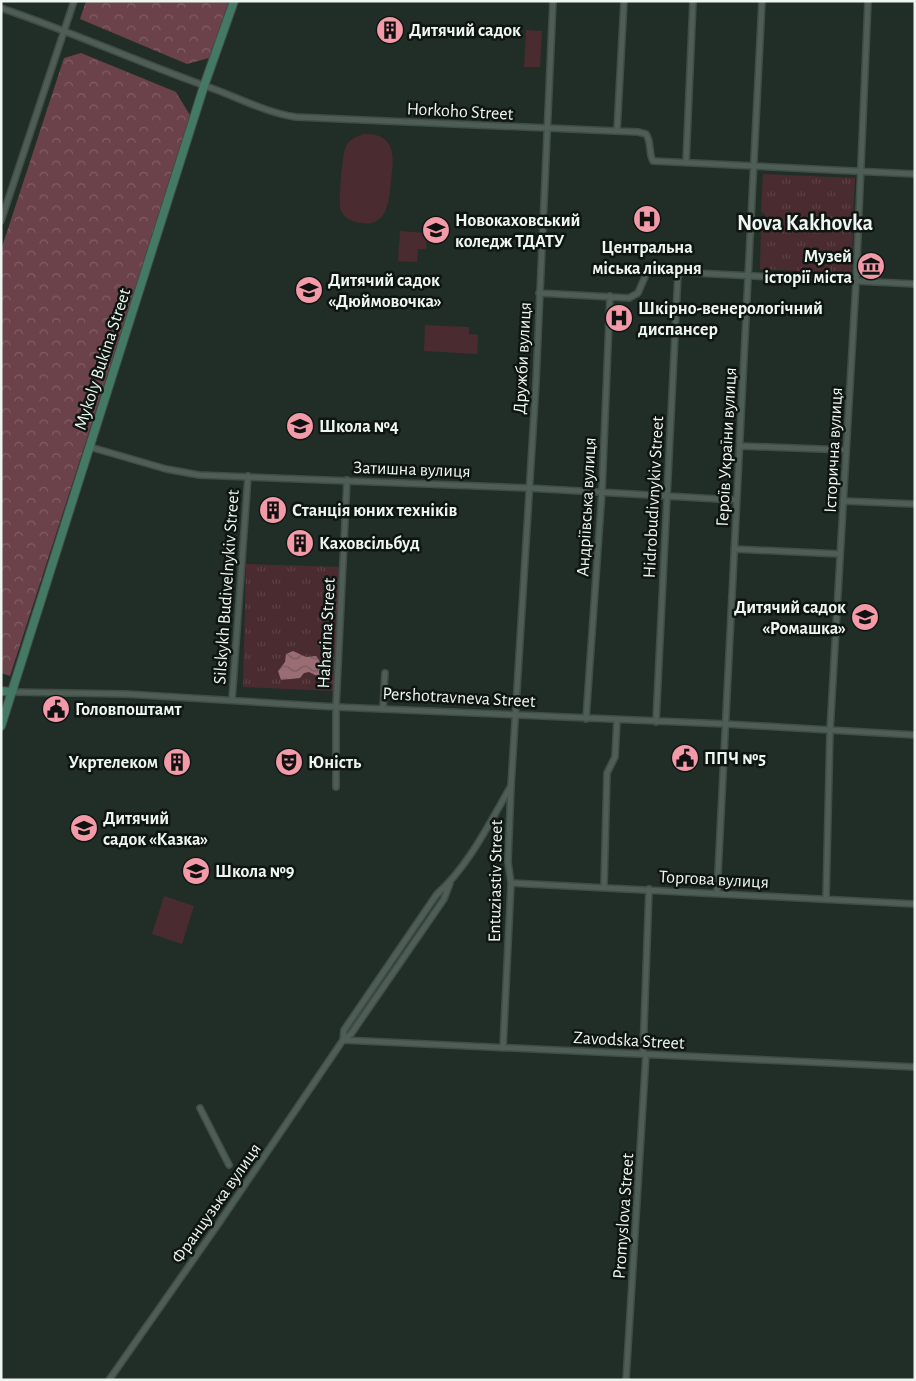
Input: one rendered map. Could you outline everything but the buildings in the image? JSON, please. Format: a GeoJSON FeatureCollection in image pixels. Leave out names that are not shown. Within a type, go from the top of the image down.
{"type":"FeatureCollection","features":[{"type":"Feature","properties":{"kind":"street"},"geometry":{"type":"LineString","coordinates":[[1,221],[74,1]]}},
{"type":"Feature","properties":{"kind":"street","name":"Mykoly Bukina Street"},"geometry":{"type":"LineString","coordinates":[[1,726],[204,86],[234,1]]}},
{"type":"Feature","properties":{"kind":"street","name":"Дружби вулиця"},"geometry":{"type":"LineString","coordinates":[[516,715],[528,488],[536,382],[553,1]]}},
{"type":"Feature","properties":{"kind":"street"},"geometry":{"type":"LineString","coordinates":[[617,131],[624,1]]}},
{"type":"Feature","properties":{"kind":"street"},"geometry":{"type":"LineString","coordinates":[[686,163],[693,1]]}},
{"type":"Feature","properties":{"kind":"street","name":"Героїв України вулиця"},"geometry":{"type":"LineString","coordinates":[[717,893],[762,1]]}},
{"type":"Feature","properties":{"kind":"street","name":"Історична вулиця"},"geometry":{"type":"LineString","coordinates":[[826,900],[830,731],[856,282],[868,1]]}},
{"type":"Feature","properties":{"kind":"street","name":"Horkoho Street"},"geometry":{"type":"LineString","coordinates":[[1,8],[64,30],[282,115],[638,132],[646,134],[650,140],[650,156],[653,161],[915,174]]}},
{"type":"Feature","properties":{"kind":"street"},"geometry":{"type":"LineString","coordinates":[[539,294],[629,298],[638,293],[647,272],[915,284]]}},
{"type":"Feature","properties":{"kind":"street","name":"Hidrobudivnykiv Street"},"geometry":{"type":"LineString","coordinates":[[656,722],[678,273]]}},
{"type":"Feature","properties":{"kind":"street","name":"Андріївська вулиця"},"geometry":{"type":"LineString","coordinates":[[586,719],[602,491],[610,296]]}},
{"type":"Feature","properties":{"kind":"street"},"geometry":{"type":"LineString","coordinates":[[740,446],[846,450]]}},
{"type":"Feature","properties":{"kind":"street","name":"Затишна вулиця"},"geometry":{"type":"LineString","coordinates":[[90,447],[166,469],[199,474],[602,491],[736,500]]}},
{"type":"Feature","properties":{"kind":"street","name":"Silskykh Budivelnykiv Street"},"geometry":{"type":"LineString","coordinates":[[232,700],[248,476]]}},
{"type":"Feature","properties":{"kind":"street","name":"Haharina Street"},"geometry":{"type":"LineString","coordinates":[[336,787],[336,707],[347,480]]}},
{"type":"Feature","properties":{"kind":"street"},"geometry":{"type":"LineString","coordinates":[[843,501],[915,504]]}},
{"type":"Feature","properties":{"kind":"street"},"geometry":{"type":"LineString","coordinates":[[734,549],[840,554]]}},
{"type":"Feature","properties":{"kind":"street"},"geometry":{"type":"LineString","coordinates":[[383,708],[385,673]]}},
{"type":"Feature","properties":{"kind":"street","name":"Pershotravneva Street"},"geometry":{"type":"LineString","coordinates":[[1,691],[126,694],[336,707],[726,724],[915,735]]}},
{"type":"Feature","properties":{"kind":"street","name":"Entuziastiv Street"},"geometry":{"type":"LineString","coordinates":[[503,1048],[511,882],[508,862],[516,715]]}},
{"type":"Feature","properties":{"kind":"street"},"geometry":{"type":"LineString","coordinates":[[604,887],[608,773],[615,757],[617,720]]}},
{"type":"Feature","properties":{"kind":"street","name":"Французька вулиця"},"geometry":{"type":"LineString","coordinates":[[109,1380],[219,1223],[343,1040],[351,1034],[439,907],[450,883],[511,786]]}},
{"type":"Feature","properties":{"kind":"street","name":"Торгова вулиця"},"geometry":{"type":"LineString","coordinates":[[511,882],[915,904]]}},
{"type":"Feature","properties":{"kind":"street","name":"Французька вулиця"},"geometry":{"type":"LineString","coordinates":[[343,1040],[344,1030],[382,974],[434,898],[450,883]]}},
{"type":"Feature","properties":{"kind":"street"},"geometry":{"type":"LineString","coordinates":[[644,1054],[649,889]]}},
{"type":"Feature","properties":{"kind":"street","name":"Zavodska Street"},"geometry":{"type":"LineString","coordinates":[[343,1040],[915,1067]]}},
{"type":"Feature","properties":{"kind":"street","name":"Promyslova Street"},"geometry":{"type":"LineString","coordinates":[[626,1380],[644,1054]]}},
{"type":"Feature","properties":{"kind":"street"},"geometry":{"type":"LineString","coordinates":[[200,1108],[229,1165]]}},
{"type":"Feature","properties":{"kind":"green space"},"geometry":{"type":"Polygon","coordinates":[[[86,1],[229,1],[209,58],[187,64],[80,19],[86,1]]]}},
{"type":"Feature","properties":{"kind":"green space"},"geometry":{"type":"Polygon","coordinates":[[[526,30],[542,31],[540,67],[524,67],[526,30]]]}},
{"type":"Feature","properties":{"kind":"green space"},"geometry":{"type":"Polygon","coordinates":[[[81,53],[176,92],[191,117],[10,676],[1,673],[1,250],[64,58],[81,53]]]}},
{"type":"Feature","properties":{"kind":"green space"},"geometry":{"type":"Polygon","coordinates":[[[364,134],[383,138],[390,147],[393,158],[387,206],[380,218],[374,222],[366,223],[353,221],[346,217],[340,207],[340,186],[346,146],[354,138],[364,134]]]}},
{"type":"Feature","properties":{"kind":"green space"},"geometry":{"type":"Polygon","coordinates":[[[763,174],[855,178],[853,217],[848,222],[848,229],[853,234],[851,274],[760,269],[761,231],[765,220],[765,215],[761,211],[763,174]]]}},
{"type":"Feature","properties":{"kind":"green space"},"geometry":{"type":"Polygon","coordinates":[[[400,231],[427,233],[426,249],[418,249],[417,262],[398,261],[400,231]]]}},
{"type":"Feature","properties":{"kind":"green space"},"geometry":{"type":"Polygon","coordinates":[[[425,325],[469,327],[469,334],[478,335],[477,354],[424,351],[425,325]]]}},
{"type":"Feature","properties":{"kind":"green space"},"geometry":{"type":"Polygon","coordinates":[[[246,564],[341,567],[335,691],[243,687],[246,564]]]}},
{"type":"Feature","properties":{"kind":"green space"},"geometry":{"type":"Polygon","coordinates":[[[164,896],[194,906],[182,944],[152,934],[164,896]]]}},
{"type":"Feature","properties":{"kind":"water"},"geometry":{"type":"Polygon","coordinates":[[[293,651],[306,657],[316,656],[321,665],[321,675],[317,676],[309,672],[304,673],[300,678],[281,680],[278,671],[285,662],[286,654],[293,651]]]}},
{"type":"Feature","properties":{"kind":"place","name":"Дитячий садок"},"geometry":{"type":"Point","coordinates":[390,30]}},
{"type":"Feature","properties":{"kind":"place","name":"Центральна міська лікарня"},"geometry":{"type":"Point","coordinates":[647,219]}},
{"type":"Feature","properties":{"kind":"place","name":"Новокаховський коледж ТДАТУ"},"geometry":{"type":"Point","coordinates":[436,230]}},
{"type":"Feature","properties":{"kind":"place","name":"Музей історії міста"},"geometry":{"type":"Point","coordinates":[871,266]}},
{"type":"Feature","properties":{"kind":"place","name":"Дитячий садок «Дюймовочка»"},"geometry":{"type":"Point","coordinates":[309,290]}},
{"type":"Feature","properties":{"kind":"place","name":"Шкірно-венерологічний диспансер"},"geometry":{"type":"Point","coordinates":[619,318]}},
{"type":"Feature","properties":{"kind":"place","name":"Школа №4"},"geometry":{"type":"Point","coordinates":[300,426]}},
{"type":"Feature","properties":{"kind":"place","name":"Станція юних техніків"},"geometry":{"type":"Point","coordinates":[273,510]}},
{"type":"Feature","properties":{"kind":"place","name":"Каховсільбуд"},"geometry":{"type":"Point","coordinates":[300,543]}},
{"type":"Feature","properties":{"kind":"place","name":"Дитячий садок «Ромашка»"},"geometry":{"type":"Point","coordinates":[865,617]}},
{"type":"Feature","properties":{"kind":"place","name":"Головпоштамт"},"geometry":{"type":"Point","coordinates":[56,709]}},
{"type":"Feature","properties":{"kind":"place","name":"ППЧ №5"},"geometry":{"type":"Point","coordinates":[685,758]}},
{"type":"Feature","properties":{"kind":"place","name":"Укртелеком"},"geometry":{"type":"Point","coordinates":[177,762]}},
{"type":"Feature","properties":{"kind":"place","name":"Юність"},"geometry":{"type":"Point","coordinates":[289,762]}},
{"type":"Feature","properties":{"kind":"place","name":"Дитячий садок «Казка»"},"geometry":{"type":"Point","coordinates":[84,828]}},
{"type":"Feature","properties":{"kind":"place","name":"Школа №9"},"geometry":{"type":"Point","coordinates":[196,871]}},
{"type":"Feature","properties":{"kind":"district","name":"Nova Kakhovka"},"geometry":{"type":"Point","coordinates":[805,222]}}]}
